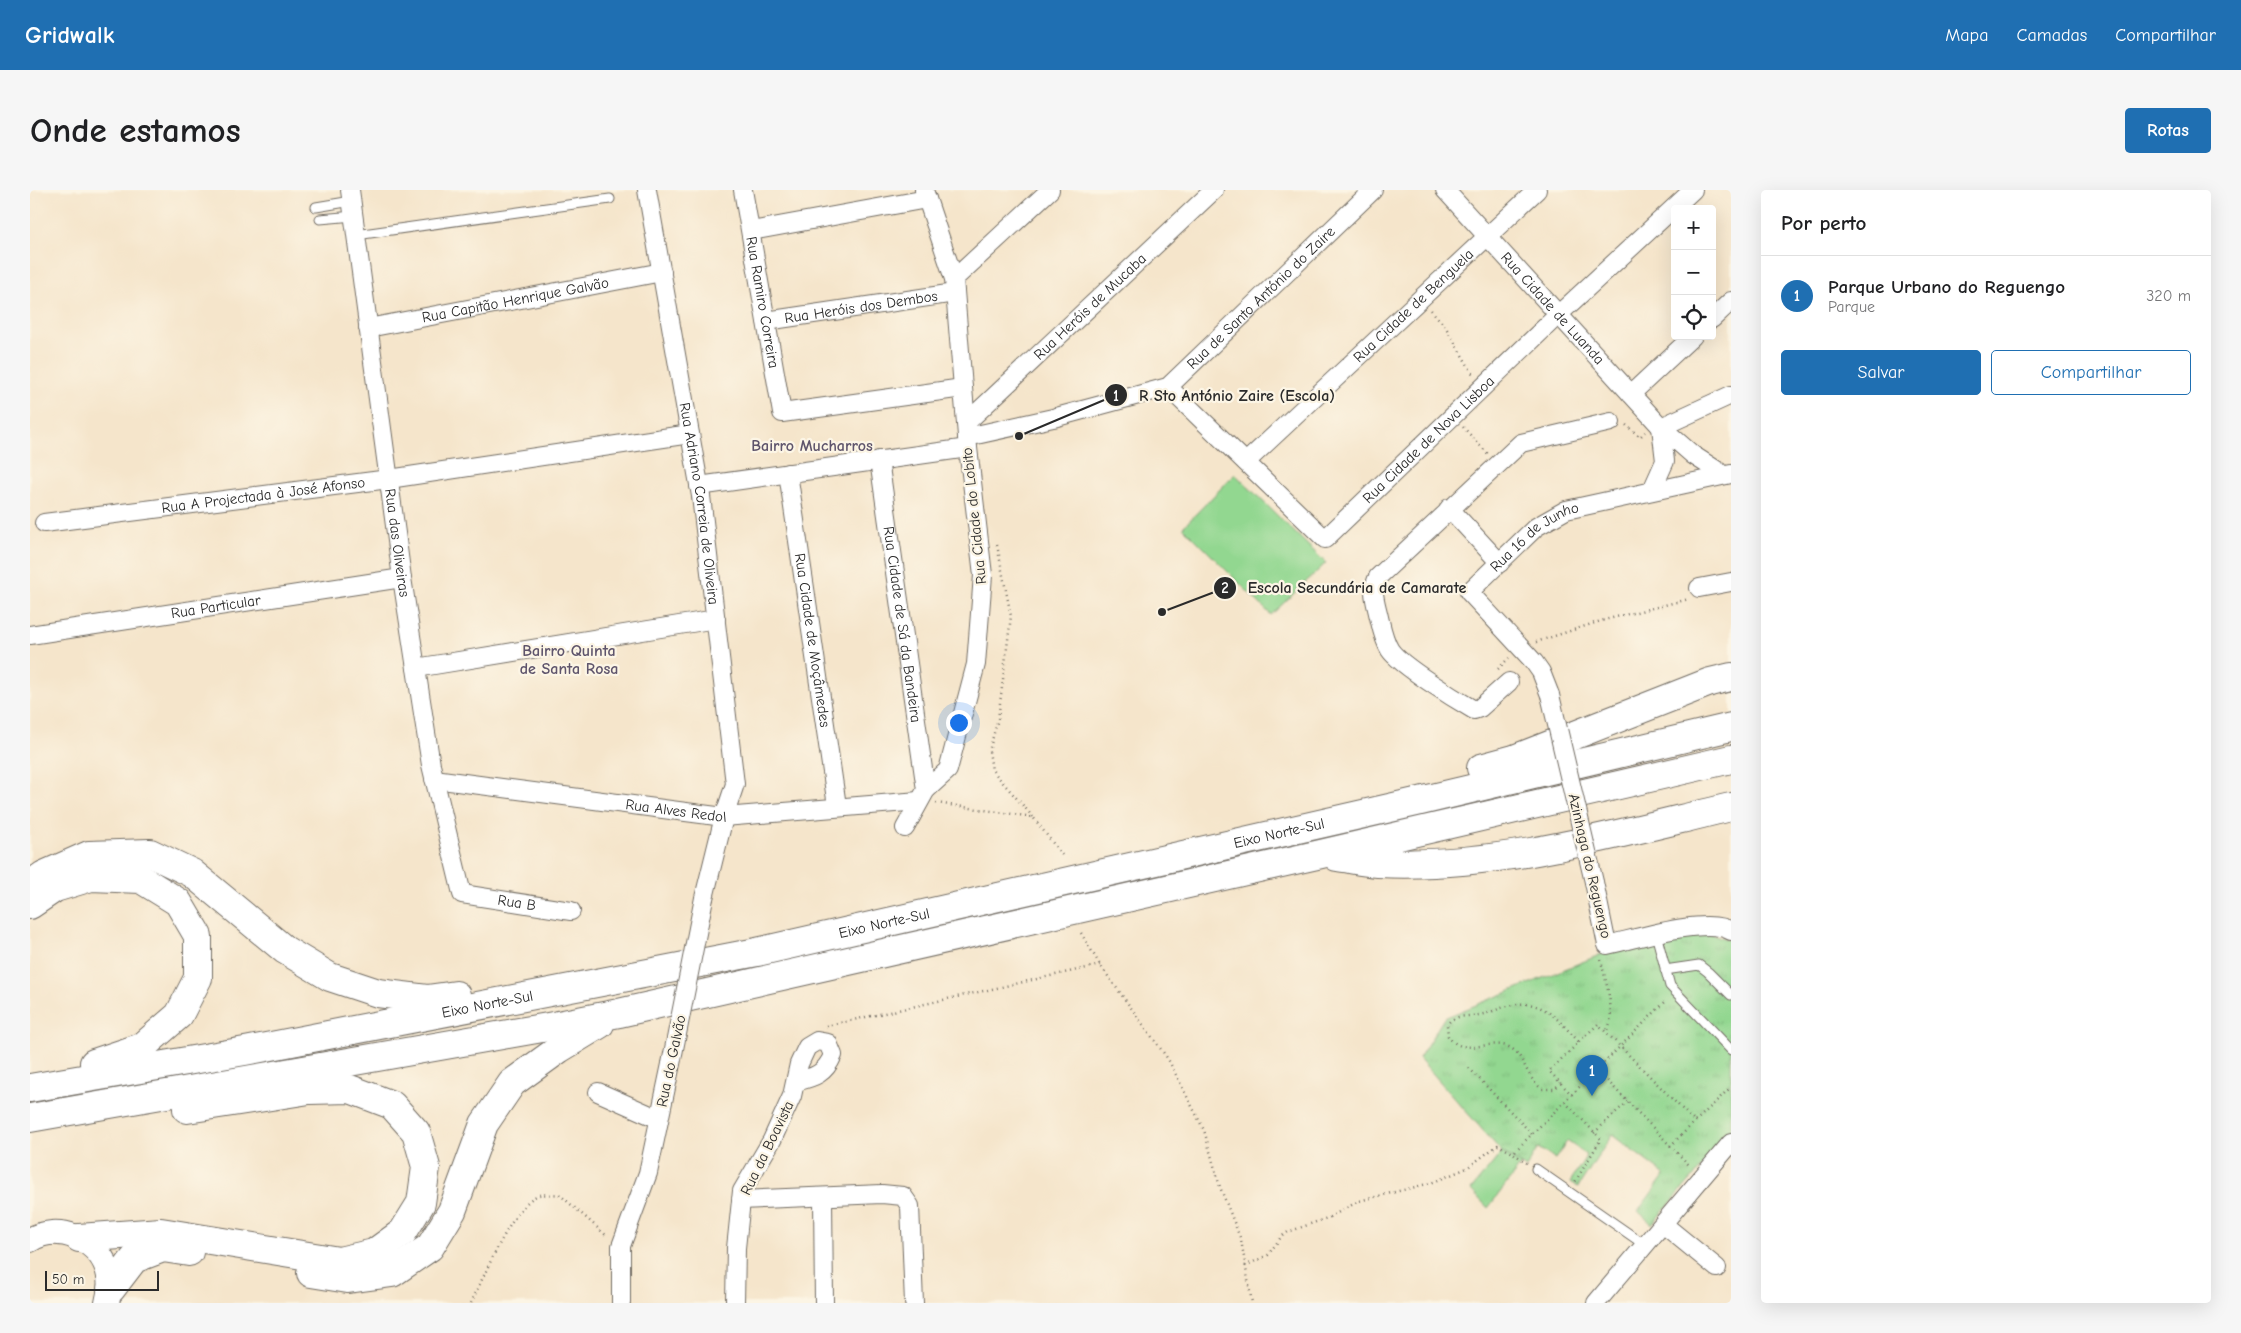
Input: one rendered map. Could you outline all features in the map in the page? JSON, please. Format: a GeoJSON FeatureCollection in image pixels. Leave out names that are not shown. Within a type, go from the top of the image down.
{"type":"FeatureCollection","features":[{"type":"Feature","properties":{"kind":"highway"},"geometry":{"type":"LineString","coordinates":[[1416,802],[1452,777],[1514,759],[1710,682],[1731,677]]}},
{"type":"Feature","properties":{"kind":"highway","name":"Eixo Norte-Sul"},"geometry":{"type":"LineString","coordinates":[[30,1086],[246,1051],[757,952],[1416,802],[1731,727]]}},
{"type":"Feature","properties":{"kind":"highway","name":"Eixo Norte-Sul"},"geometry":{"type":"LineString","coordinates":[[33,1125],[619,1013],[1731,759]]}},
{"type":"Feature","properties":{"kind":"highway"},"geometry":{"type":"LineString","coordinates":[[1321,854],[1378,863],[1426,862],[1538,852],[1731,807]]}},
{"type":"Feature","properties":{"kind":"highway"},"geometry":{"type":"LineString","coordinates":[[30,885],[44,875],[89,855],[150,853],[192,873],[285,950],[330,977],[378,993],[427,999],[486,990],[542,994]]}},
{"type":"Feature","properties":{"kind":"highway"},"geometry":{"type":"LineString","coordinates":[[30,905],[55,888],[91,877],[141,880],[178,902],[198,936],[198,978],[179,1014],[142,1047],[30,1086]]}},
{"type":"Feature","properties":{"kind":"highway"},"geometry":{"type":"LineString","coordinates":[[109,1296],[134,1259],[163,1248],[348,1279],[392,1273],[430,1247],[452,1211],[484,1124],[512,1082],[559,1049],[619,1013]]}},
{"type":"Feature","properties":{"kind":"highway"},"geometry":{"type":"LineString","coordinates":[[33,1125],[309,1090],[350,1089],[392,1105],[416,1132],[426,1167],[421,1203],[403,1232],[374,1253],[339,1261],[161,1232],[68,1235]]}},
{"type":"Feature","properties":{"kind":"street","name":"Rua Adriano Correia de Oliveira"},"geometry":{"type":"LineString","coordinates":[[647,190],[700,486],[735,784],[724,817]]}},
{"type":"Feature","properties":{"kind":"street","name":"Rua Ramiro Correira"},"geometry":{"type":"LineString","coordinates":[[744,190],[782,414],[963,388]]}},
{"type":"Feature","properties":{"kind":"street","name":"Rua Heróis dos Dembos"},"geometry":{"type":"LineString","coordinates":[[766,321],[954,286],[1050,190]]}},
{"type":"Feature","properties":{"kind":"street","name":"Rua Heróis de Mucaba"},"geometry":{"type":"LineString","coordinates":[[967,436],[1214,190]]}},
{"type":"Feature","properties":{"kind":"street","name":"Rua de Santo António do Zaire"},"geometry":{"type":"LineString","coordinates":[[700,486],[879,460],[967,436],[1054,418],[1168,387],[1373,190]]}},
{"type":"Feature","properties":{"kind":"street","name":"Rua Cidade de Luanda"},"geometry":{"type":"LineString","coordinates":[[1445,190],[1661,427],[1693,455],[1728,475]]}},
{"type":"Feature","properties":{"kind":"street","name":"Rua Cidade de Benguela"},"geometry":{"type":"LineString","coordinates":[[1246,462],[1486,235],[1537,190]]}},
{"type":"Feature","properties":{"kind":"street","name":"Rua Cidade de Nova Lisboa"},"geometry":{"type":"LineString","coordinates":[[1168,387],[1325,539],[1559,314],[1693,190]]}},
{"type":"Feature","properties":{"kind":"street"},"geometry":{"type":"LineString","coordinates":[[750,231],[925,194]]}},
{"type":"Feature","properties":{"kind":"street","name":"Rua Cidade do Lobito"},"geometry":{"type":"LineString","coordinates":[[905,828],[922,795],[948,770],[976,664],[983,575],[967,436],[954,286],[925,194]]}},
{"type":"Feature","properties":{"kind":"street","name":"Rua das Oliveiras"},"geometry":{"type":"LineString","coordinates":[[352,202],[388,478],[416,668],[434,778],[462,894]]}},
{"type":"Feature","properties":{"kind":"street","name":"Rua Capitão Henrique Galvão"},"geometry":{"type":"LineString","coordinates":[[368,328],[662,272]]}},
{"type":"Feature","properties":{"kind":"street"},"geometry":{"type":"LineString","coordinates":[[1716,315],[1731,301]]}},
{"type":"Feature","properties":{"kind":"street"},"geometry":{"type":"LineString","coordinates":[[1631,394],[1689,340]]}},
{"type":"Feature","properties":{"kind":"street"},"geometry":{"type":"LineString","coordinates":[[1652,490],[1665,461],[1661,427],[1731,395]]}},
{"type":"Feature","properties":{"kind":"street"},"geometry":{"type":"LineString","coordinates":[[1509,682],[1480,708],[1474,710],[1402,662],[1390,650],[1384,636],[1373,586],[1378,576],[1521,443],[1612,422]]}},
{"type":"Feature","properties":{"kind":"street","name":"Rua A Projectada à José Afonso"},"geometry":{"type":"LineString","coordinates":[[44,523],[388,478],[690,434]]}},
{"type":"Feature","properties":{"kind":"street","name":"Rua Cidade de Sá da Bandeira"},"geometry":{"type":"LineString","coordinates":[[879,460],[922,795]]}},
{"type":"Feature","properties":{"kind":"street","name":"Rua Cidade de Moçâmedes"},"geometry":{"type":"LineString","coordinates":[[788,473],[837,806]]}},
{"type":"Feature","properties":{"kind":"street","name":"Rua 16 de Junho"},"geometry":{"type":"LineString","coordinates":[[1550,695],[1541,672],[1469,592],[1536,527],[1566,510],[1728,475]]}},
{"type":"Feature","properties":{"kind":"street"},"geometry":{"type":"LineString","coordinates":[[1449,508],[1500,562]]}},
{"type":"Feature","properties":{"kind":"street","name":"Rua Particular"},"geometry":{"type":"LineString","coordinates":[[30,635],[402,578]]}},
{"type":"Feature","properties":{"kind":"street"},"geometry":{"type":"LineString","coordinates":[[1699,588],[1731,582]]}},
{"type":"Feature","properties":{"kind":"street"},"geometry":{"type":"LineString","coordinates":[[416,668],[716,620]]}},
{"type":"Feature","properties":{"kind":"street","name":"Azinhaga do Reguengo"},"geometry":{"type":"LineString","coordinates":[[1550,695],[1607,945],[1702,924],[1722,926],[1731,931]]}},
{"type":"Feature","properties":{"kind":"street","name":"Rua Alves Redol"},"geometry":{"type":"LineString","coordinates":[[434,778],[724,817],[837,806],[922,795]]}},
{"type":"Feature","properties":{"kind":"street","name":"Rua do Galvão"},"geometry":{"type":"LineString","coordinates":[[621,1303],[622,1246],[648,1173],[704,898],[724,817]]}},
{"type":"Feature","properties":{"kind":"street","name":"Rua B"},"geometry":{"type":"LineString","coordinates":[[462,894],[571,911]]}},
{"type":"Feature","properties":{"kind":"street","name":"Rua da Boavista"},"geometry":{"type":"LineString","coordinates":[[735,1303],[736,1248],[742,1191],[772,1140],[792,1096],[795,1082],[799,1064],[807,1047],[817,1041],[828,1043],[833,1055],[827,1069],[812,1077],[795,1082]]}},
{"type":"Feature","properties":{"kind":"street"},"geometry":{"type":"LineString","coordinates":[[598,1092],[659,1119]]}},
{"type":"Feature","properties":{"kind":"street"},"geometry":{"type":"LineString","coordinates":[[1596,1303],[1731,1143]]}},
{"type":"Feature","properties":{"kind":"street"},"geometry":{"type":"LineString","coordinates":[[741,1200],[882,1194],[903,1196],[910,1206],[914,1303]]}},
{"type":"Feature","properties":{"kind":"street"},"geometry":{"type":"LineString","coordinates":[[823,1197],[824,1303]]}},
{"type":"Feature","properties":{"kind":"street"},"geometry":{"type":"LineString","coordinates":[[30,1221],[37,1226],[68,1235],[96,1250],[107,1268],[109,1296]]}},
{"type":"Feature","properties":{"kind":"street"},"geometry":{"type":"LineString","coordinates":[[1663,1224],[1717,1268]]}},
{"type":"Feature","properties":{"kind":"street"},"geometry":{"type":"LineString","coordinates":[[30,1240],[37,1236],[68,1235]]}},
{"type":"Feature","properties":{"kind":"lane"},"geometry":{"type":"LineString","coordinates":[[356,235],[610,199]]}},
{"type":"Feature","properties":{"kind":"lane"},"geometry":{"type":"LineString","coordinates":[[316,207],[352,202]]}},
{"type":"Feature","properties":{"kind":"lane"},"geometry":{"type":"LineString","coordinates":[[320,219],[352,202]]}},
{"type":"Feature","properties":{"kind":"lane"},"geometry":{"type":"LineString","coordinates":[[1656,934],[1668,982],[1731,1050]]}},
{"type":"Feature","properties":{"kind":"lane"},"geometry":{"type":"LineString","coordinates":[[1665,970],[1698,965],[1708,972],[1731,995]]}},
{"type":"Feature","properties":{"kind":"lane"},"geometry":{"type":"LineString","coordinates":[[1536,1169],[1645,1245]]}},
{"type":"Feature","properties":{"kind":"path"},"geometry":{"type":"LineString","coordinates":[[1416,301],[1436,313],[1482,388]]}},
{"type":"Feature","properties":{"kind":"path"},"geometry":{"type":"LineString","coordinates":[[1453,416],[1498,464]]}},
{"type":"Feature","properties":{"kind":"path"},"geometry":{"type":"LineString","coordinates":[[996,538],[1011,616],[998,719],[989,750],[992,770],[1033,817],[1062,855]]}},
{"type":"Feature","properties":{"kind":"path"},"geometry":{"type":"LineString","coordinates":[[1509,682],[1497,670],[1520,647],[1604,620],[1688,600],[1699,588]]}},
{"type":"Feature","properties":{"kind":"path"},"geometry":{"type":"LineString","coordinates":[[922,795],[1033,817]]}},
{"type":"Feature","properties":{"kind":"path"},"geometry":{"type":"LineString","coordinates":[[1081,933],[1100,965],[1168,1059],[1204,1130],[1220,1187],[1241,1240],[1252,1303]]}},
{"type":"Feature","properties":{"kind":"path"},"geometry":{"type":"LineString","coordinates":[[1599,954],[1610,1001],[1609,1026],[1606,1031]]}},
{"type":"Feature","properties":{"kind":"path"},"geometry":{"type":"LineString","coordinates":[[817,1041],[826,1026],[1100,965]]}},
{"type":"Feature","properties":{"kind":"path"},"geometry":{"type":"LineString","coordinates":[[1513,1153],[1676,992]]}},
{"type":"Feature","properties":{"kind":"path"},"geometry":{"type":"LineString","coordinates":[[1561,1083],[1554,1089],[1542,1089],[1531,1080],[1515,1051],[1493,1044],[1471,1047],[1457,1045],[1448,1036],[1447,1025],[1454,1018],[1483,1014],[1515,1004],[1533,1004],[1549,1011],[1579,1042]]}},
{"type":"Feature","properties":{"kind":"path"},"geometry":{"type":"LineString","coordinates":[[1572,1095],[1549,1071],[1598,1024],[1695,1122]]}},
{"type":"Feature","properties":{"kind":"path"},"geometry":{"type":"LineString","coordinates":[[1469,1068],[1532,1134]]}},
{"type":"Feature","properties":{"kind":"path"},"geometry":{"type":"LineString","coordinates":[[1597,1070],[1702,1178]]}},
{"type":"Feature","properties":{"kind":"path"},"geometry":{"type":"LineString","coordinates":[[1670,1146],[1731,1087]]}},
{"type":"Feature","properties":{"kind":"path"},"geometry":{"type":"LineString","coordinates":[[1565,1102],[1600,1139],[1569,1192]]}},
{"type":"Feature","properties":{"kind":"path"},"geometry":{"type":"LineString","coordinates":[[1594,1133],[1628,1102]]}},
{"type":"Feature","properties":{"kind":"path"},"geometry":{"type":"LineString","coordinates":[[1246,1266],[1268,1255],[1281,1237],[1288,1232],[1330,1217],[1352,1204],[1438,1180],[1467,1168],[1498,1145],[1536,1169]]}},
{"type":"Feature","properties":{"kind":"path"},"geometry":{"type":"LineString","coordinates":[[471,1303],[509,1226],[523,1205],[538,1195],[559,1194],[607,1236],[622,1246]]}},
{"type":"Feature","properties":{"kind":"green space"},"geometry":{"type":"Polygon","coordinates":[[[1235,474],[1326,563],[1271,615],[1183,527],[1235,474]]]}},
{"type":"Feature","properties":{"kind":"green space"},"geometry":{"type":"Polygon","coordinates":[[[1708,932],[1731,941],[1731,1134],[1652,1224],[1638,1211],[1665,1175],[1612,1135],[1578,1187],[1570,1182],[1587,1155],[1567,1141],[1556,1159],[1538,1148],[1526,1168],[1502,1152],[1419,1058],[1444,1018],[1602,954],[1689,934],[1708,932]]]}},
{"type":"Feature","properties":{"kind":"green space"},"geometry":{"type":"Polygon","coordinates":[[[1502,1152],[1521,1165],[1488,1208],[1471,1190],[1502,1152]]]}},
{"type":"Feature","properties":{"kind":"place","name":"R Sto António Zaire (Escola)"},"geometry":{"type":"Point","coordinates":[1019,436]}},
{"type":"Feature","properties":{"kind":"place","name":"Escola Secundária de Camarate"},"geometry":{"type":"Point","coordinates":[1162,612]}},
{"type":"Feature","properties":{"kind":"place","name":"Parque Urbano do Reguengo"},"geometry":{"type":"Point","coordinates":[1592,1096]}},
{"type":"Feature","properties":{"kind":"district","name":"Bairro Mucharros"},"geometry":{"type":"Point","coordinates":[812,446]}},
{"type":"Feature","properties":{"kind":"district","name":"Bairro Quinta de Santa Rosa"},"geometry":{"type":"Point","coordinates":[569,660]}}]}
